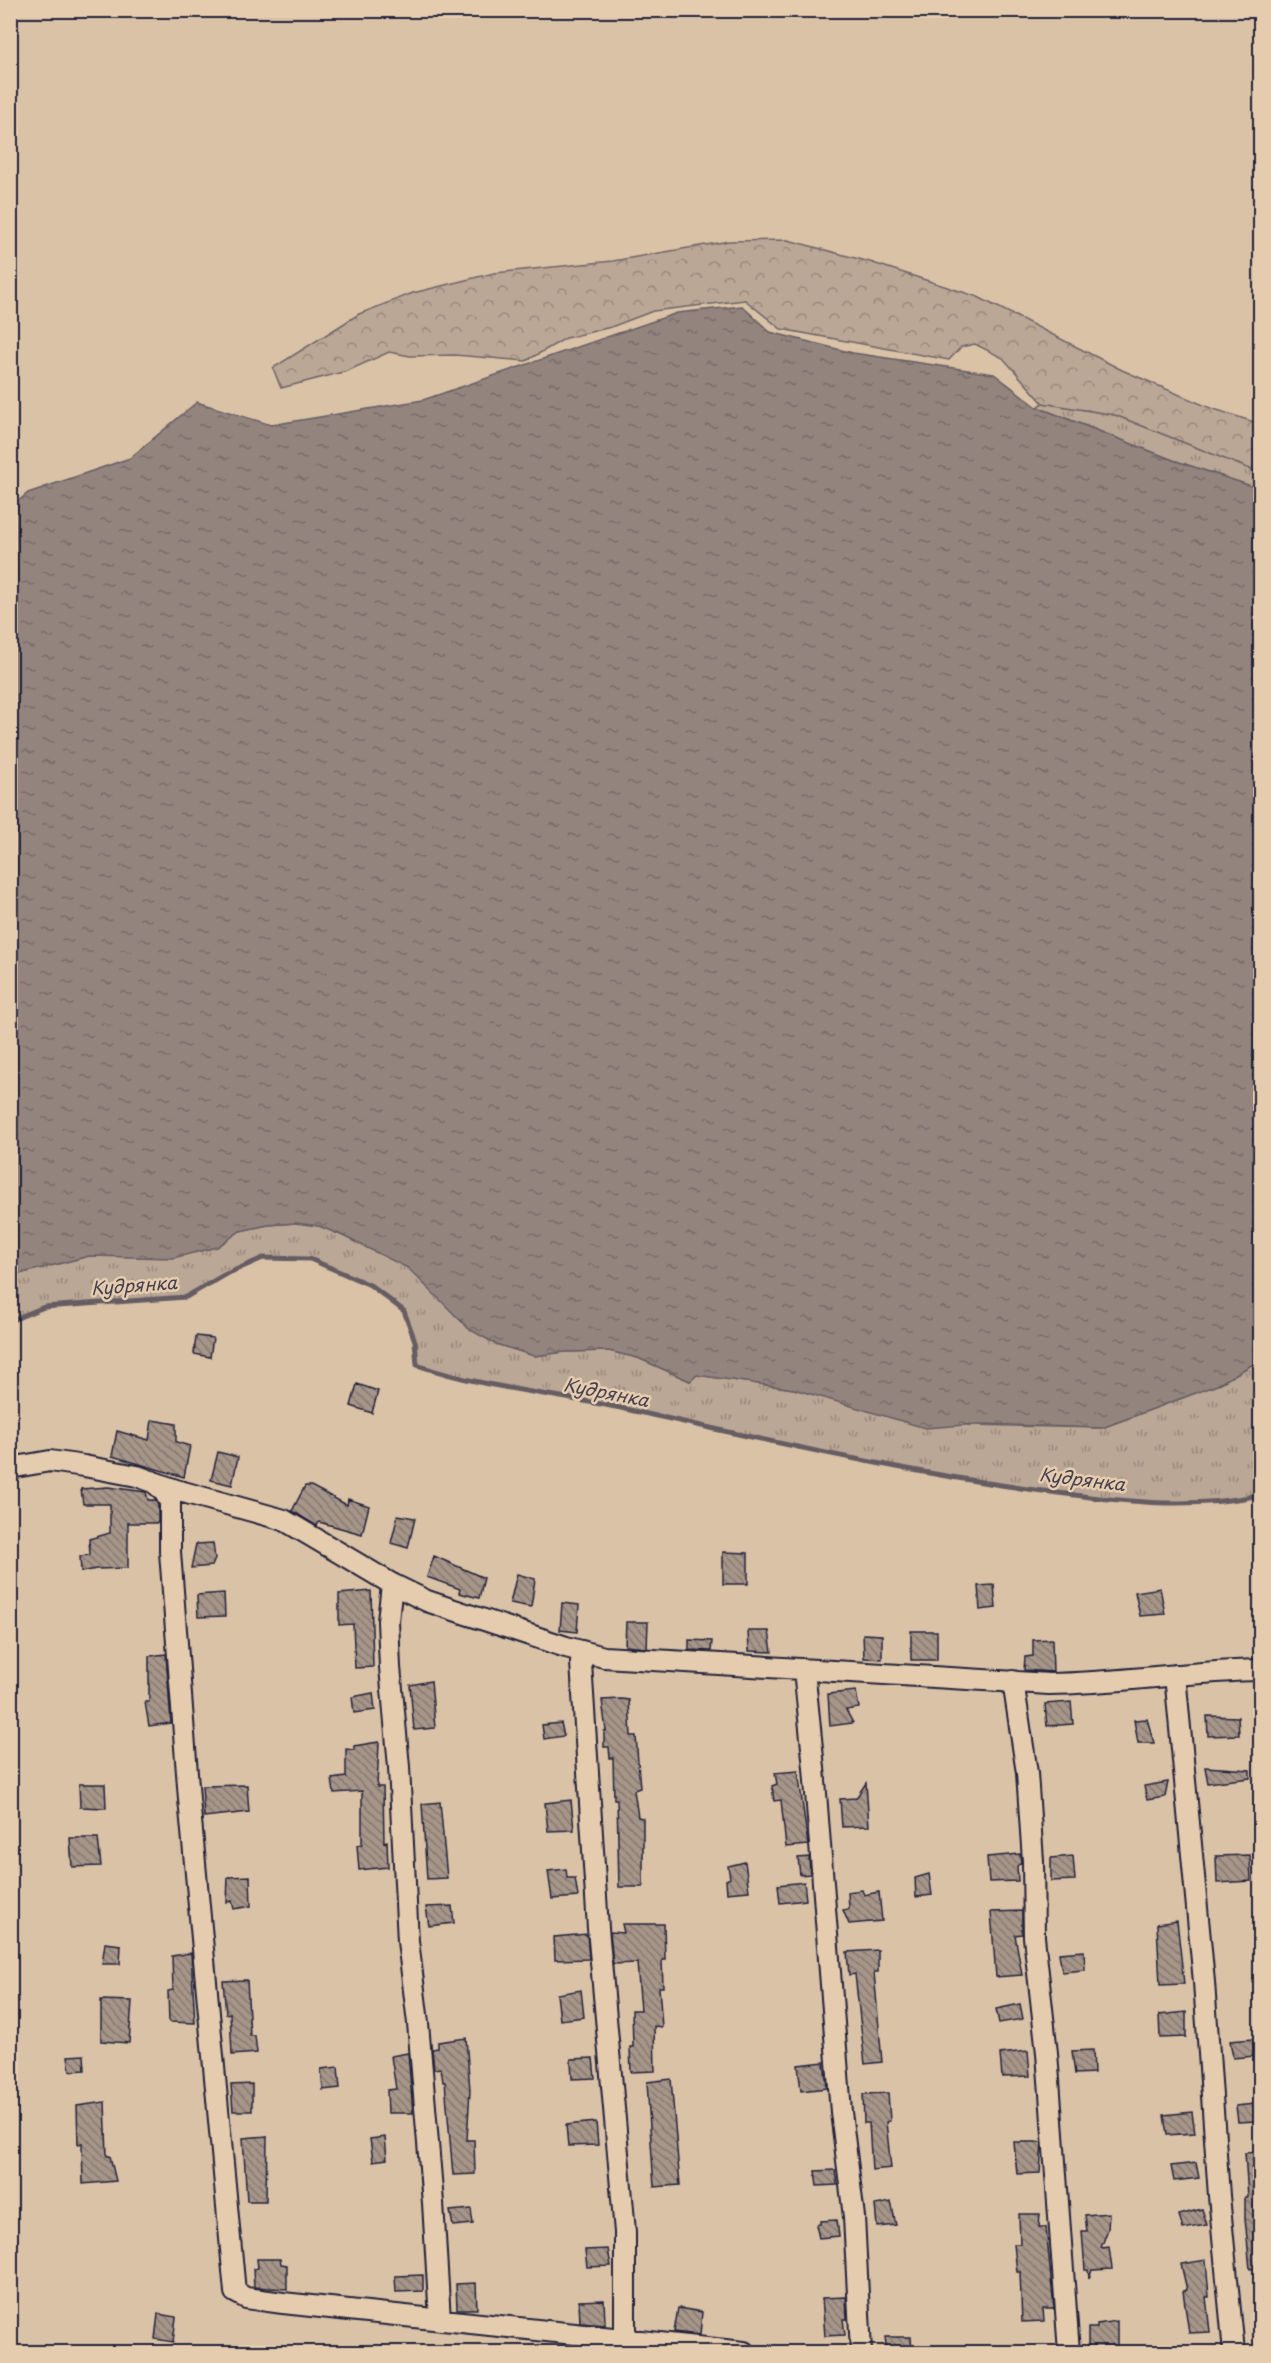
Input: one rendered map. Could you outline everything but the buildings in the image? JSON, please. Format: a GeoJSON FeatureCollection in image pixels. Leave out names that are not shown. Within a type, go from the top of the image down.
{"type":"FeatureCollection","features":[{"type":"Feature","properties":{"kind":"street"},"geometry":{"type":"LineString","coordinates":[[10,1468],[50,1461],[94,1468],[152,1481],[176,1491],[284,1520],[392,1584],[427,1601],[604,1657],[1013,1681],[1102,1683],[1211,1671],[1260,1670]]}},
{"type":"Feature","properties":{"kind":"street"},"geometry":{"type":"LineString","coordinates":[[152,1481],[163,1490],[170,1502],[170,1552],[189,1799],[235,2292],[246,2298],[744,2352]]}},
{"type":"Feature","properties":{"kind":"street"},"geometry":{"type":"LineString","coordinates":[[392,1584],[387,1622],[399,1767],[408,1941],[418,2023],[440,2320]]}},
{"type":"Feature","properties":{"kind":"street"},"geometry":{"type":"LineString","coordinates":[[582,1651],[598,1928],[625,2232],[625,2340]]}},
{"type":"Feature","properties":{"kind":"street"},"geometry":{"type":"LineString","coordinates":[[804,1670],[818,1810],[830,1984],[854,2217],[861,2352]]}},
{"type":"Feature","properties":{"kind":"street"},"geometry":{"type":"LineString","coordinates":[[1175,1676],[1204,1982],[1219,2196],[1234,2352]]}},
{"type":"Feature","properties":{"kind":"street"},"geometry":{"type":"LineString","coordinates":[[1013,1681],[1026,1773],[1033,1861],[1034,1937],[1047,2053],[1069,2352]]}},
{"type":"Feature","properties":{"kind":"green space"},"geometry":{"type":"Polygon","coordinates":[[[788,240],[870,262],[978,297],[1122,370],[1208,407],[1260,424],[1260,473],[1115,415],[1043,403],[1003,358],[975,344],[961,347],[949,360],[781,329],[745,300],[653,311],[611,327],[566,338],[526,361],[455,355],[410,356],[389,352],[347,371],[281,388],[273,368],[359,314],[413,293],[494,273],[613,261],[729,241],[788,240]]]}},
{"type":"Feature","properties":{"kind":"green space"},"geometry":{"type":"Polygon","coordinates":[[[1043,403],[1115,415],[1260,473],[1260,489],[1173,460],[1037,407],[1043,403]]]}},
{"type":"Feature","properties":{"kind":"green space"},"geometry":{"type":"Polygon","coordinates":[[[296,1223],[319,1226],[409,1268],[469,1329],[496,1344],[534,1356],[565,1352],[609,1351],[638,1358],[690,1381],[697,1375],[794,1389],[895,1417],[967,1425],[1102,1428],[1217,1385],[1260,1360],[1260,1495],[1232,1500],[1176,1503],[1119,1500],[1035,1490],[880,1464],[625,1409],[442,1373],[417,1365],[415,1341],[404,1311],[370,1285],[310,1259],[263,1258],[224,1275],[186,1297],[45,1307],[11,1321],[11,1276],[89,1256],[126,1256],[217,1247],[240,1231],[268,1225],[296,1223]]]}},
{"type":"Feature","properties":{"kind":"water"},"geometry":{"type":"Polygon","coordinates":[[[742,306],[770,332],[853,353],[994,374],[1037,407],[1173,460],[1260,489],[1260,1360],[1217,1385],[1102,1428],[978,1424],[925,1428],[794,1389],[697,1375],[690,1381],[638,1358],[609,1351],[565,1352],[534,1356],[496,1344],[469,1329],[408,1268],[319,1226],[296,1223],[268,1225],[240,1231],[217,1247],[173,1258],[89,1256],[11,1276],[11,507],[28,493],[130,458],[197,402],[271,425],[423,400],[677,313],[742,306]]]}},
{"type":"Feature","properties":{"kind":"waterway","name":"Кудрянка"},"geometry":{"type":"LineString","coordinates":[[10,1321],[44,1307],[186,1297],[224,1275],[263,1258],[310,1259],[370,1285],[404,1311],[415,1341],[417,1365],[442,1373],[625,1409],[880,1464],[1035,1490],[1119,1500],[1176,1503],[1232,1500],[1260,1495]]}}]}
